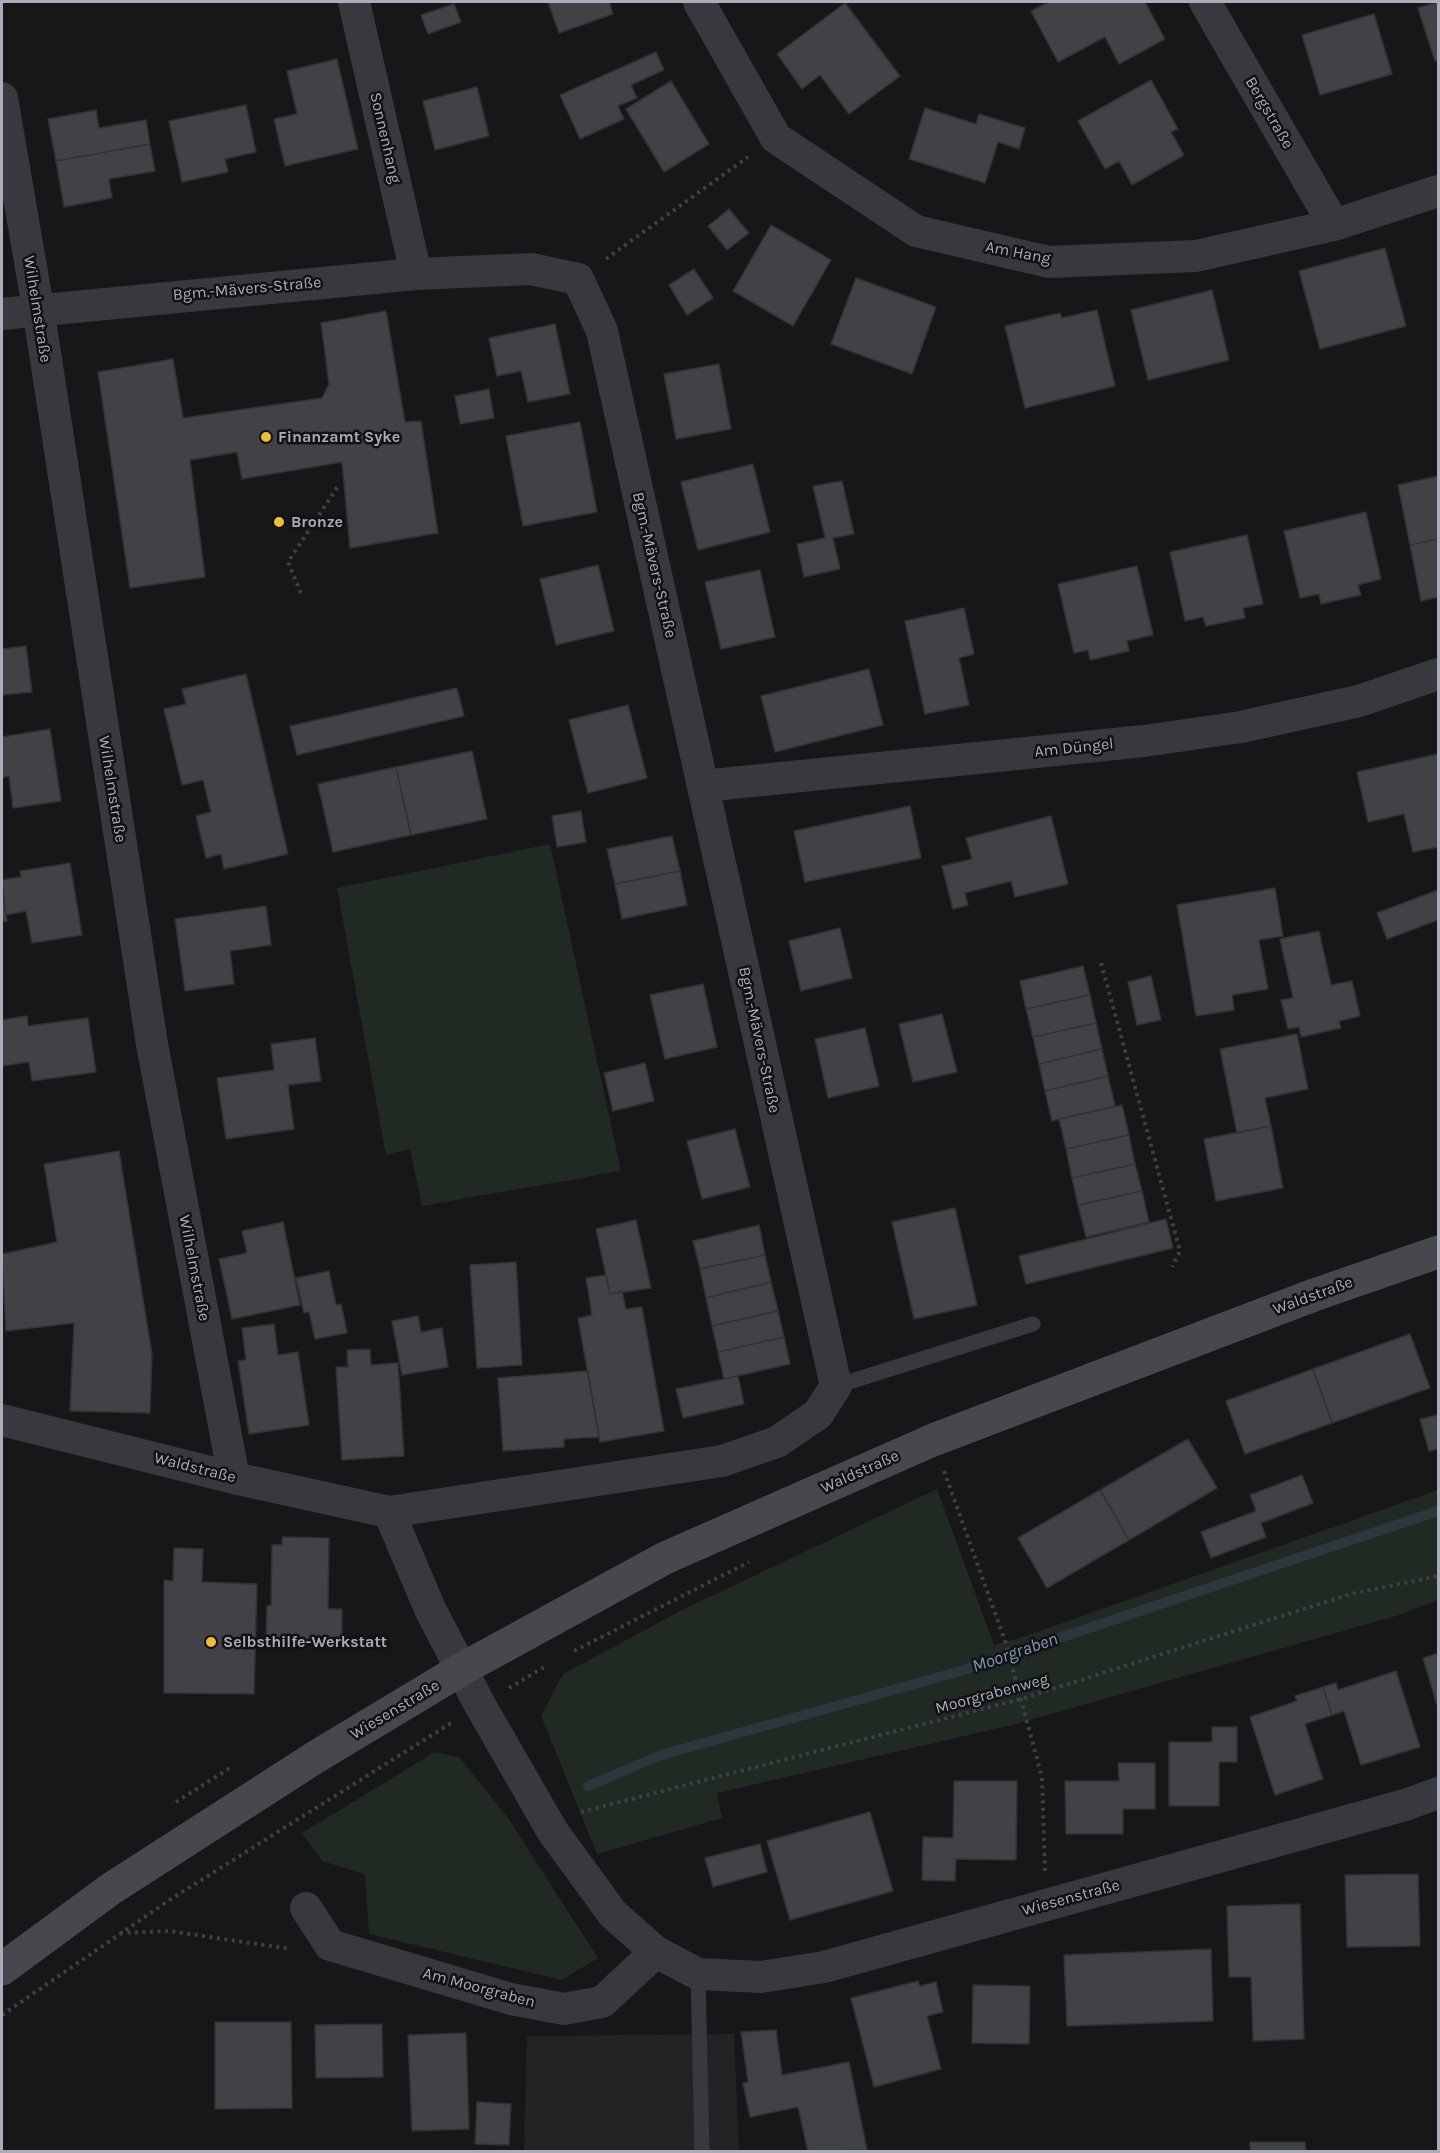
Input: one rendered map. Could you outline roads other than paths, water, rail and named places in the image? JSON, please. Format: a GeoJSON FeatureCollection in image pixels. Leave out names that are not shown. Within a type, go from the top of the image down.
{"type":"FeatureCollection","features":[{"type":"Feature","properties":{"kind":"main road","name":"Waldstraße"},"geometry":{"type":"LineString","coordinates":[[462,1670],[665,1558],[933,1440],[1314,1295],[1438,1252]]}},
{"type":"Feature","properties":{"kind":"main road","name":"Wiesenstraße"},"geometry":{"type":"LineString","coordinates":[[2,1969],[112,1888],[314,1758],[462,1670]]}},
{"type":"Feature","properties":{"kind":"street","name":"Sonnenhang"},"geometry":{"type":"LineString","coordinates":[[354,2],[416,273]]}},
{"type":"Feature","properties":{"kind":"street","name":"Am Hang"},"geometry":{"type":"LineString","coordinates":[[699,2],[776,138],[916,231],[1049,262],[1196,256],[1334,225],[1438,191]]}},
{"type":"Feature","properties":{"kind":"street","name":"Bergstraße"},"geometry":{"type":"LineString","coordinates":[[1205,2],[1334,225]]}},
{"type":"Feature","properties":{"kind":"street","name":"Wilhelmstraße"},"geometry":{"type":"LineString","coordinates":[[2,98],[38,308],[152,1044],[234,1478]]}},
{"type":"Feature","properties":{"kind":"street","name":"Bgm.-Mävers-Straße"},"geometry":{"type":"LineString","coordinates":[[2,314],[38,308],[416,273],[531,269],[578,279],[602,331],[836,1386]]}},
{"type":"Feature","properties":{"kind":"street","name":"Am Düngel"},"geometry":{"type":"LineString","coordinates":[[704,786],[1144,741],[1231,729],[1359,701],[1438,674]]}},
{"type":"Feature","properties":{"kind":"street","name":"Waldstraße"},"geometry":{"type":"LineString","coordinates":[[2,1420],[234,1478],[389,1512],[722,1461],[777,1442],[818,1414],[836,1386]]}},
{"type":"Feature","properties":{"kind":"street"},"geometry":{"type":"LineString","coordinates":[[389,1512],[430,1610],[462,1670]]}},
{"type":"Feature","properties":{"kind":"street","name":"Wiesenstraße"},"geometry":{"type":"LineString","coordinates":[[462,1670],[553,1832],[613,1914],[656,1952],[698,1974],[761,1977],[824,1966],[1405,1805],[1438,1793]]}},
{"type":"Feature","properties":{"kind":"street","name":"Am Moorgraben"},"geometry":{"type":"LineString","coordinates":[[306,1908],[330,1945],[511,1999],[564,2009],[602,2002],[656,1952]]}},
{"type":"Feature","properties":{"kind":"lane"},"geometry":{"type":"LineString","coordinates":[[836,1386],[1034,1324]]}},
{"type":"Feature","properties":{"kind":"lane"},"geometry":{"type":"LineString","coordinates":[[698,1974],[702,2151]]}},
{"type":"Feature","properties":{"kind":"waterway","name":"Moorgraben"},"geometry":{"type":"LineString","coordinates":[[588,1786],[661,1755],[961,1671],[1438,1511]]}},
{"type":"Feature","properties":{"kind":"place","name":"Finanzamt Syke"},"geometry":{"type":"Point","coordinates":[266,437]}},
{"type":"Feature","properties":{"kind":"place","name":"Bronze"},"geometry":{"type":"Point","coordinates":[279,522]}},
{"type":"Feature","properties":{"kind":"place","name":"Selbsthilfe-Werkstatt"},"geometry":{"type":"Point","coordinates":[211,1642]}}]}
